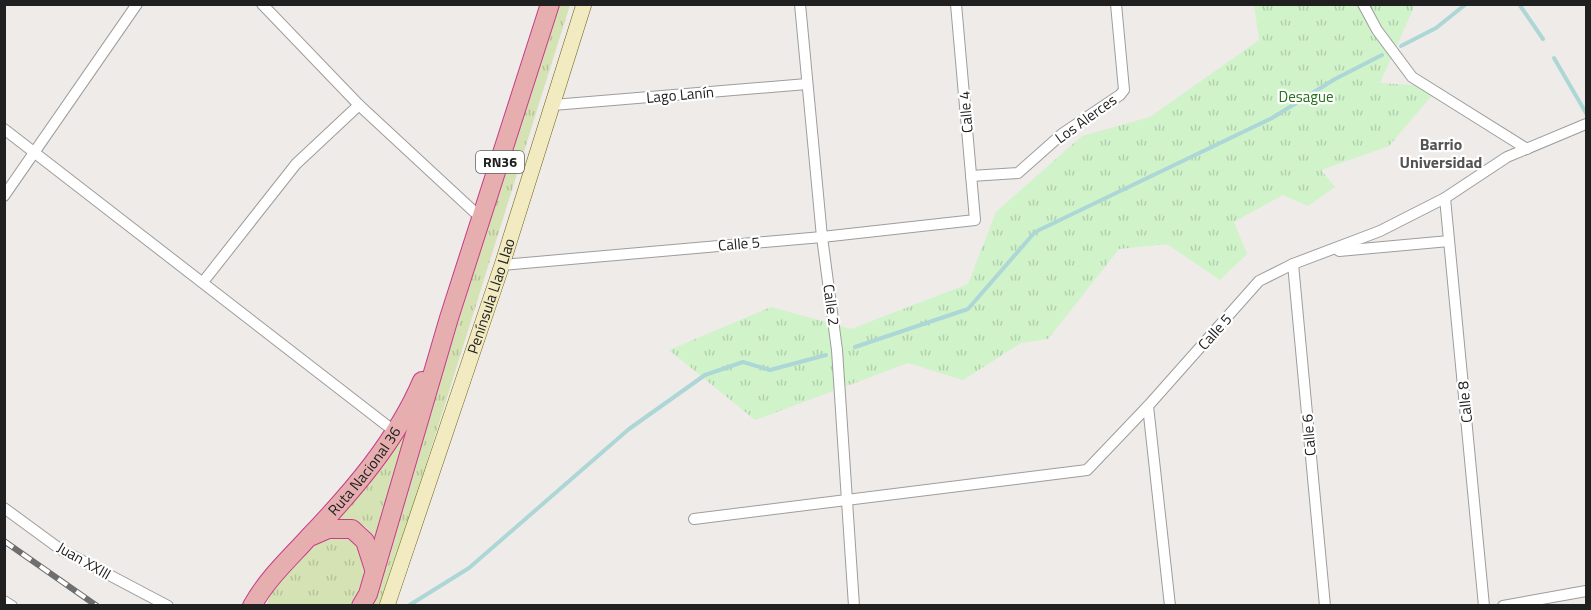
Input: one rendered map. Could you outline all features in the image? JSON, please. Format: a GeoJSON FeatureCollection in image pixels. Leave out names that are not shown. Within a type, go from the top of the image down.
{"type":"FeatureCollection","features":[{"type":"Feature","properties":{"kind":"highway","name":"Ruta Nacional 36"},"geometry":{"type":"LineString","coordinates":[[362,606],[375,571],[449,318],[550,4]]}},
{"type":"Feature","properties":{"kind":"highway","name":"Ruta Nacional 36"},"geometry":{"type":"LineString","coordinates":[[255,603],[275,572],[364,475],[414,402],[449,318]]}},
{"type":"Feature","properties":{"kind":"highway","name":"RN36"},"geometry":{"type":"LineString","coordinates":[[308,538],[328,529],[352,529],[366,541],[375,571]]}},
{"type":"Feature","properties":{"kind":"main road","name":"Península Llao Llao"},"geometry":{"type":"LineString","coordinates":[[387,606],[502,265],[584,4]]}},
{"type":"Feature","properties":{"kind":"main road","name":"Península Llao Llao"},"geometry":{"type":"LineString","coordinates":[[392,606],[393,584]]}},
{"type":"Feature","properties":{"kind":"street"},"geometry":{"type":"LineString","coordinates":[[4,196],[137,4]]}},
{"type":"Feature","properties":{"kind":"street"},"geometry":{"type":"LineString","coordinates":[[262,4],[359,105],[482,219]]}},
{"type":"Feature","properties":{"kind":"street","name":"Calle 2"},"geometry":{"type":"LineString","coordinates":[[800,4],[822,237],[836,338],[854,606]]}},
{"type":"Feature","properties":{"kind":"street","name":"Calle 4"},"geometry":{"type":"LineString","coordinates":[[956,4],[975,220]]}},
{"type":"Feature","properties":{"kind":"street","name":"Los Alerces"},"geometry":{"type":"LineString","coordinates":[[971,176],[1018,173],[1062,134],[1120,95],[1124,90],[1116,4]]}},
{"type":"Feature","properties":{"kind":"street"},"geometry":{"type":"LineString","coordinates":[[1363,4],[1377,30],[1412,77],[1527,148]]}},
{"type":"Feature","properties":{"kind":"street","name":"Lago Lanín"},"geometry":{"type":"LineString","coordinates":[[553,105],[807,84]]}},
{"type":"Feature","properties":{"kind":"street"},"geometry":{"type":"LineString","coordinates":[[203,282],[296,164],[359,105]]}},
{"type":"Feature","properties":{"kind":"street","name":"Calle 5"},"geometry":{"type":"LineString","coordinates":[[694,519],[1087,470],[1148,406],[1259,281],[1293,264],[1380,231],[1445,198],[1507,157],[1587,124]]}},
{"type":"Feature","properties":{"kind":"street"},"geometry":{"type":"LineString","coordinates":[[4,129],[394,431]]}},
{"type":"Feature","properties":{"kind":"street","name":"Calle 8"},"geometry":{"type":"LineString","coordinates":[[1445,198],[1484,606]]}},
{"type":"Feature","properties":{"kind":"street","name":"Calle 5"},"geometry":{"type":"LineString","coordinates":[[502,265],[822,237],[975,220]]}},
{"type":"Feature","properties":{"kind":"street"},"geometry":{"type":"LineString","coordinates":[[1323,252],[1449,241]]}},
{"type":"Feature","properties":{"kind":"street","name":"Calle 6"},"geometry":{"type":"LineString","coordinates":[[1293,264],[1324,606]]}},
{"type":"Feature","properties":{"kind":"street"},"geometry":{"type":"LineString","coordinates":[[1148,406],[1170,606]]}},
{"type":"Feature","properties":{"kind":"street","name":"Juan XXIII"},"geometry":{"type":"LineString","coordinates":[[4,508],[60,549],[168,606]]}},
{"type":"Feature","properties":{"kind":"street"},"geometry":{"type":"LineString","coordinates":[[1503,606],[1587,591]]}},
{"type":"Feature","properties":{"kind":"street"},"geometry":{"type":"LineString","coordinates":[[4,601],[12,606]]}},
{"type":"Feature","properties":{"kind":"green space"},"geometry":{"type":"Polygon","coordinates":[[[558,5],[570,5],[382,605],[369,606],[558,5]]]}},
{"type":"Feature","properties":{"kind":"green space","name":"Desague"},"geometry":{"type":"Polygon","coordinates":[[[1254,5],[1415,5],[1380,83],[1439,87],[1389,146],[1321,170],[1335,187],[1308,206],[1283,195],[1234,222],[1247,254],[1220,280],[1167,244],[1119,249],[1048,339],[1021,343],[963,380],[908,363],[755,420],[669,350],[771,307],[851,329],[968,284],[996,212],[1082,136],[1150,117],[1259,40],[1254,5]]]}},
{"type":"Feature","properties":{"kind":"green space"},"geometry":{"type":"Polygon","coordinates":[[[418,409],[376,539],[362,524],[345,519],[331,520],[418,409]]]}},
{"type":"Feature","properties":{"kind":"green space"},"geometry":{"type":"Polygon","coordinates":[[[342,536],[357,542],[364,567],[362,582],[350,605],[267,606],[274,590],[299,560],[323,541],[342,536]]]}},
{"type":"Feature","properties":{"kind":"waterway"},"geometry":{"type":"LineString","coordinates":[[1401,46],[1436,28],[1466,4]]}},
{"type":"Feature","properties":{"kind":"waterway"},"geometry":{"type":"LineString","coordinates":[[1519,4],[1543,39]]}},
{"type":"Feature","properties":{"kind":"waterway"},"geometry":{"type":"LineString","coordinates":[[855,347],[968,309],[1035,232],[1272,118],[1335,79],[1382,55]]}},
{"type":"Feature","properties":{"kind":"waterway"},"geometry":{"type":"LineString","coordinates":[[1554,58],[1586,113]]}},
{"type":"Feature","properties":{"kind":"waterway"},"geometry":{"type":"LineString","coordinates":[[408,606],[469,568],[629,429],[705,375],[743,362],[770,370],[826,355]]}},
{"type":"Feature","properties":{"kind":"railway"},"geometry":{"type":"LineString","coordinates":[[4,541],[97,606]]}},
{"type":"Feature","properties":{"kind":"district","name":"Barrio Universidad"},"geometry":{"type":"Point","coordinates":[1441,153]}}]}
